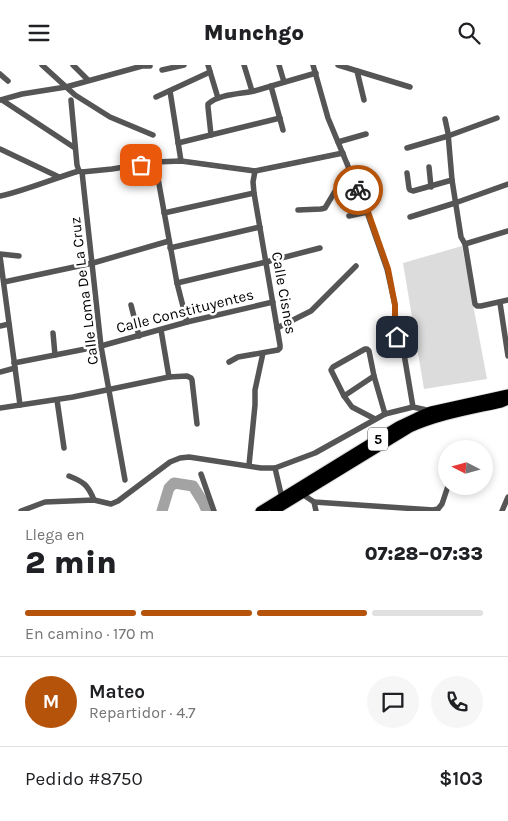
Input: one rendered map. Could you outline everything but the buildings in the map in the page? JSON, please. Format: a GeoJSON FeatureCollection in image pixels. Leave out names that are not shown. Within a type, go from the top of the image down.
{"type":"FeatureCollection","features":[{"type":"Feature","properties":{"kind":"main road","name":"5"},"geometry":{"type":"LineString","coordinates":[[260,511],[416,417],[431,411],[508,394]]}},
{"type":"Feature","properties":{"kind":"main road","name":"5"},"geometry":{"type":"LineString","coordinates":[[274,511],[410,428],[442,416],[508,400]]}},
{"type":"Feature","properties":{"kind":"street"},"geometry":{"type":"LineString","coordinates":[[42,65],[75,95],[110,117],[153,135]]}},
{"type":"Feature","properties":{"kind":"street"},"geometry":{"type":"LineString","coordinates":[[73,65],[88,80]]}},
{"type":"Feature","properties":{"kind":"street"},"geometry":{"type":"LineString","coordinates":[[162,70],[184,65]]}},
{"type":"Feature","properties":{"kind":"street"},"geometry":{"type":"LineString","coordinates":[[208,65],[218,98]]}},
{"type":"Feature","properties":{"kind":"street"},"geometry":{"type":"LineString","coordinates":[[244,65],[252,91]]}},
{"type":"Feature","properties":{"kind":"street"},"geometry":{"type":"LineString","coordinates":[[279,65],[284,82]]}},
{"type":"Feature","properties":{"kind":"street"},"geometry":{"type":"LineString","coordinates":[[313,65],[328,118],[368,212],[388,269],[395,305],[395,331],[404,355],[413,407]]}},
{"type":"Feature","properties":{"kind":"street"},"geometry":{"type":"LineString","coordinates":[[338,65],[410,87]]}},
{"type":"Feature","properties":{"kind":"street"},"geometry":{"type":"LineString","coordinates":[[1,100],[22,94],[66,87],[142,66],[150,66]]}},
{"type":"Feature","properties":{"kind":"street"},"geometry":{"type":"LineString","coordinates":[[357,71],[364,100]]}},
{"type":"Feature","properties":{"kind":"street"},"geometry":{"type":"LineString","coordinates":[[156,97],[210,72]]}},
{"type":"Feature","properties":{"kind":"street"},"geometry":{"type":"LineString","coordinates":[[211,135],[208,104],[218,98],[252,91],[316,73]]}},
{"type":"Feature","properties":{"kind":"street"},"geometry":{"type":"LineString","coordinates":[[0,74],[8,81]]}},
{"type":"Feature","properties":{"kind":"street"},"geometry":{"type":"LineString","coordinates":[[271,86],[283,130]]}},
{"type":"Feature","properties":{"kind":"street"},"geometry":{"type":"LineString","coordinates":[[170,91],[181,161]]}},
{"type":"Feature","properties":{"kind":"street"},"geometry":{"type":"LineString","coordinates":[[1,100],[75,148]]}},
{"type":"Feature","properties":{"kind":"street","name":"Calle Loma De La Cruz"},"geometry":{"type":"LineString","coordinates":[[71,100],[77,165],[80,171],[93,263],[101,346],[126,480]]}},
{"type":"Feature","properties":{"kind":"street"},"geometry":{"type":"LineString","coordinates":[[178,143],[280,118]]}},
{"type":"Feature","properties":{"kind":"street"},"geometry":{"type":"LineString","coordinates":[[407,148],[448,136],[497,118]]}},
{"type":"Feature","properties":{"kind":"street"},"geometry":{"type":"LineString","coordinates":[[444,119],[448,133],[452,180],[461,237],[465,244],[475,304],[481,306],[508,300]]}},
{"type":"Feature","properties":{"kind":"street"},"geometry":{"type":"LineString","coordinates":[[338,142],[366,134]]}},
{"type":"Feature","properties":{"kind":"street"},"geometry":{"type":"LineString","coordinates":[[0,149],[58,177]]}},
{"type":"Feature","properties":{"kind":"street"},"geometry":{"type":"LineString","coordinates":[[0,196],[80,171],[112,169],[155,162],[181,161],[255,171],[343,153]]}},
{"type":"Feature","properties":{"kind":"street"},"geometry":{"type":"LineString","coordinates":[[155,162],[177,283],[188,322]]}},
{"type":"Feature","properties":{"kind":"street"},"geometry":{"type":"LineString","coordinates":[[429,167],[431,187]]}},
{"type":"Feature","properties":{"kind":"street"},"geometry":{"type":"LineString","coordinates":[[298,210],[325,208],[349,168]]}},
{"type":"Feature","properties":{"kind":"street","name":"Calle Cisnes"},"geometry":{"type":"LineString","coordinates":[[255,171],[254,193],[280,345],[278,350],[263,353]]}},
{"type":"Feature","properties":{"kind":"street"},"geometry":{"type":"LineString","coordinates":[[406,173],[410,191],[452,180]]}},
{"type":"Feature","properties":{"kind":"street"},"geometry":{"type":"LineString","coordinates":[[410,217],[508,184]]}},
{"type":"Feature","properties":{"kind":"street"},"geometry":{"type":"LineString","coordinates":[[164,213],[254,193]]}},
{"type":"Feature","properties":{"kind":"street"},"geometry":{"type":"LineString","coordinates":[[350,216],[368,212]]}},
{"type":"Feature","properties":{"kind":"street"},"geometry":{"type":"LineString","coordinates":[[170,248],[260,227]]}},
{"type":"Feature","properties":{"kind":"street"},"geometry":{"type":"LineString","coordinates":[[465,244],[508,234]]}},
{"type":"Feature","properties":{"kind":"street"},"geometry":{"type":"LineString","coordinates":[[4,282],[93,263],[169,241]]}},
{"type":"Feature","properties":{"kind":"street"},"geometry":{"type":"LineString","coordinates":[[177,283],[320,248]]}},
{"type":"Feature","properties":{"kind":"street"},"geometry":{"type":"LineString","coordinates":[[19,256],[0,255],[20,405]]}},
{"type":"Feature","properties":{"kind":"street"},"geometry":{"type":"LineString","coordinates":[[277,328],[311,311],[356,266]]}},
{"type":"Feature","properties":{"kind":"street","name":"Calle Constituyentes"},"geometry":{"type":"LineString","coordinates":[[0,372],[55,355],[101,346],[273,301]]}},
{"type":"Feature","properties":{"kind":"street"},"geometry":{"type":"LineString","coordinates":[[500,303],[506,329],[508,357]]}},
{"type":"Feature","properties":{"kind":"street"},"geometry":{"type":"LineString","coordinates":[[131,305],[139,336]]}},
{"type":"Feature","properties":{"kind":"street"},"geometry":{"type":"LineString","coordinates":[[0,326],[9,324]]}},
{"type":"Feature","properties":{"kind":"street"},"geometry":{"type":"LineString","coordinates":[[161,330],[169,377]]}},
{"type":"Feature","properties":{"kind":"street"},"geometry":{"type":"LineString","coordinates":[[53,333],[55,355]]}},
{"type":"Feature","properties":{"kind":"street"},"geometry":{"type":"LineString","coordinates":[[375,419],[352,407],[344,396],[331,370],[333,367],[365,349],[369,351],[385,414]]}},
{"type":"Feature","properties":{"kind":"street"},"geometry":{"type":"LineString","coordinates":[[229,362],[238,357],[263,353],[255,390],[249,465]]}},
{"type":"Feature","properties":{"kind":"street"},"geometry":{"type":"LineString","coordinates":[[344,396],[374,376]]}},
{"type":"Feature","properties":{"kind":"street"},"geometry":{"type":"LineString","coordinates":[[0,409],[57,400],[169,377],[187,377],[191,378],[197,424]]}},
{"type":"Feature","properties":{"kind":"street"},"geometry":{"type":"LineString","coordinates":[[57,400],[64,448]]}},
{"type":"Feature","properties":{"kind":"street"},"geometry":{"type":"LineString","coordinates":[[21,511],[45,501],[94,500],[111,504],[118,501],[170,462],[180,458],[189,457],[261,468],[275,468],[315,453],[385,414],[413,407],[431,411]]}},
{"type":"Feature","properties":{"kind":"street"},"geometry":{"type":"LineString","coordinates":[[275,468],[282,498]]}},
{"type":"Feature","properties":{"kind":"street"},"geometry":{"type":"LineString","coordinates":[[201,474],[214,511]]}},
{"type":"Feature","properties":{"kind":"street"},"geometry":{"type":"LineString","coordinates":[[69,476],[84,482],[94,500]]}},
{"type":"Feature","properties":{"kind":"street"},"geometry":{"type":"LineString","coordinates":[[302,494],[314,502],[433,510],[438,509],[445,495]]}},
{"type":"Feature","properties":{"kind":"street"},"geometry":{"type":"LineString","coordinates":[[502,511],[508,497]]}},
{"type":"Feature","properties":{"kind":"street"},"geometry":{"type":"LineString","coordinates":[[314,502],[316,511]]}},
{"type":"Feature","properties":{"kind":"shaded area"},"geometry":{"type":"Polygon","coordinates":[[[462,246],[487,379],[424,389],[403,263],[462,246]]]}},
{"type":"Feature","properties":{"kind":"waterway"},"geometry":{"type":"LineString","coordinates":[[162,511],[169,488],[174,483],[193,486],[207,511]]}},
{"type":"Feature","properties":{"kind":"way so far"},"geometry":{"type":"LineString","coordinates":[[141,165],[155,162],[181,161],[255,171],[343,153],[358,190]]}},
{"type":"Feature","properties":{"kind":"route"},"geometry":{"type":"LineString","coordinates":[[358,190],[368,212],[388,269],[395,305],[395,331],[397,337]]}}]}
